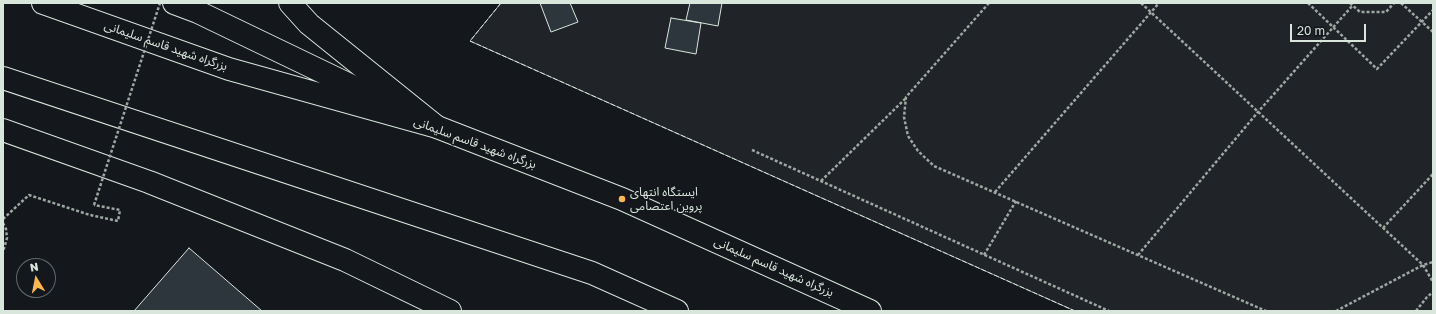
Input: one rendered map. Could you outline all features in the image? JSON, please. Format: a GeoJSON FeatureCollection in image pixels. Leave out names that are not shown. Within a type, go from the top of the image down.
{"type":"FeatureCollection","features":[{"type":"Feature","properties":{"kind":"main road","name":"بزرگراه شهید قاسم سلیمانی"},"geometry":{"type":"LineString","coordinates":[[43,3],[229,69],[437,127],[622,199],[870,311]]}},
{"type":"Feature","properties":{"kind":"main road"},"geometry":{"type":"LineString","coordinates":[[174,3],[198,12],[437,127]]}},
{"type":"Feature","properties":{"kind":"main road"},"geometry":{"type":"LineString","coordinates":[[290,3],[309,24],[437,127]]}},
{"type":"Feature","properties":{"kind":"main road"},"geometry":{"type":"LineString","coordinates":[[3,78],[592,273],[677,311]]}},
{"type":"Feature","properties":{"kind":"main road"},"geometry":{"type":"LineString","coordinates":[[3,130],[149,182],[345,260],[450,311]]}},
{"type":"Feature","properties":{"kind":"path"},"geometry":{"type":"LineString","coordinates":[[3,219],[29,195],[90,215],[118,221],[120,210],[94,205],[160,3]]}},
{"type":"Feature","properties":{"kind":"path"},"geometry":{"type":"LineString","coordinates":[[821,181],[906,97],[989,3]]}},
{"type":"Feature","properties":{"kind":"path"},"geometry":{"type":"LineString","coordinates":[[1141,3],[1423,265],[1433,282]]}},
{"type":"Feature","properties":{"kind":"path"},"geometry":{"type":"LineString","coordinates":[[996,192],[1159,3]]}},
{"type":"Feature","properties":{"kind":"path"},"geometry":{"type":"LineString","coordinates":[[1308,3],[1377,69],[1433,10]]}},
{"type":"Feature","properties":{"kind":"path"},"geometry":{"type":"LineString","coordinates":[[1138,255],[1258,112],[1352,4],[1360,12],[1386,12],[1394,3]]}},
{"type":"Feature","properties":{"kind":"path"},"geometry":{"type":"LineString","coordinates":[[1401,3],[1433,32]]}},
{"type":"Feature","properties":{"kind":"path"},"geometry":{"type":"LineString","coordinates":[[906,97],[904,117],[908,136],[918,151],[934,166],[1266,311]]}},
{"type":"Feature","properties":{"kind":"path"},"geometry":{"type":"LineString","coordinates":[[752,150],[1108,311]]}},
{"type":"Feature","properties":{"kind":"path"},"geometry":{"type":"LineString","coordinates":[[1382,228],[1433,174]]}},
{"type":"Feature","properties":{"kind":"path"},"geometry":{"type":"LineString","coordinates":[[984,255],[1016,202]]}},
{"type":"Feature","properties":{"kind":"path"},"geometry":{"type":"LineString","coordinates":[[3,223],[6,229],[7,238],[3,252]]}},
{"type":"Feature","properties":{"kind":"path"},"geometry":{"type":"LineString","coordinates":[[1336,311],[1423,265],[1433,262]]}},
{"type":"Feature","properties":{"kind":"path"},"geometry":{"type":"LineString","coordinates":[[1416,311],[1426,297],[1433,292]]}},
{"type":"Feature","properties":{"kind":"shaded area"},"geometry":{"type":"Polygon","coordinates":[[[501,3],[1433,3],[1433,311],[1075,311],[470,41],[501,3]]]}},
{"type":"Feature","properties":{"kind":"building"},"geometry":{"type":"Polygon","coordinates":[[[540,3],[570,3],[578,22],[551,32],[540,3]]]}},
{"type":"Feature","properties":{"kind":"building"},"geometry":{"type":"Polygon","coordinates":[[[690,3],[722,3],[718,26],[686,20],[690,3]]]}},
{"type":"Feature","properties":{"kind":"building"},"geometry":{"type":"Polygon","coordinates":[[[671,18],[701,23],[696,54],[665,48],[671,18]]]}},
{"type":"Feature","properties":{"kind":"building"},"geometry":{"type":"Polygon","coordinates":[[[189,248],[262,311],[134,311],[189,248]]]}},
{"type":"Feature","properties":{"kind":"fence"},"geometry":{"type":"LineString","coordinates":[[501,3],[470,41],[1075,311]]}},
{"type":"Feature","properties":{"kind":"place","name":"ایستگاه انتهای پروین اعتصامی"},"geometry":{"type":"Point","coordinates":[622,199]}}]}
